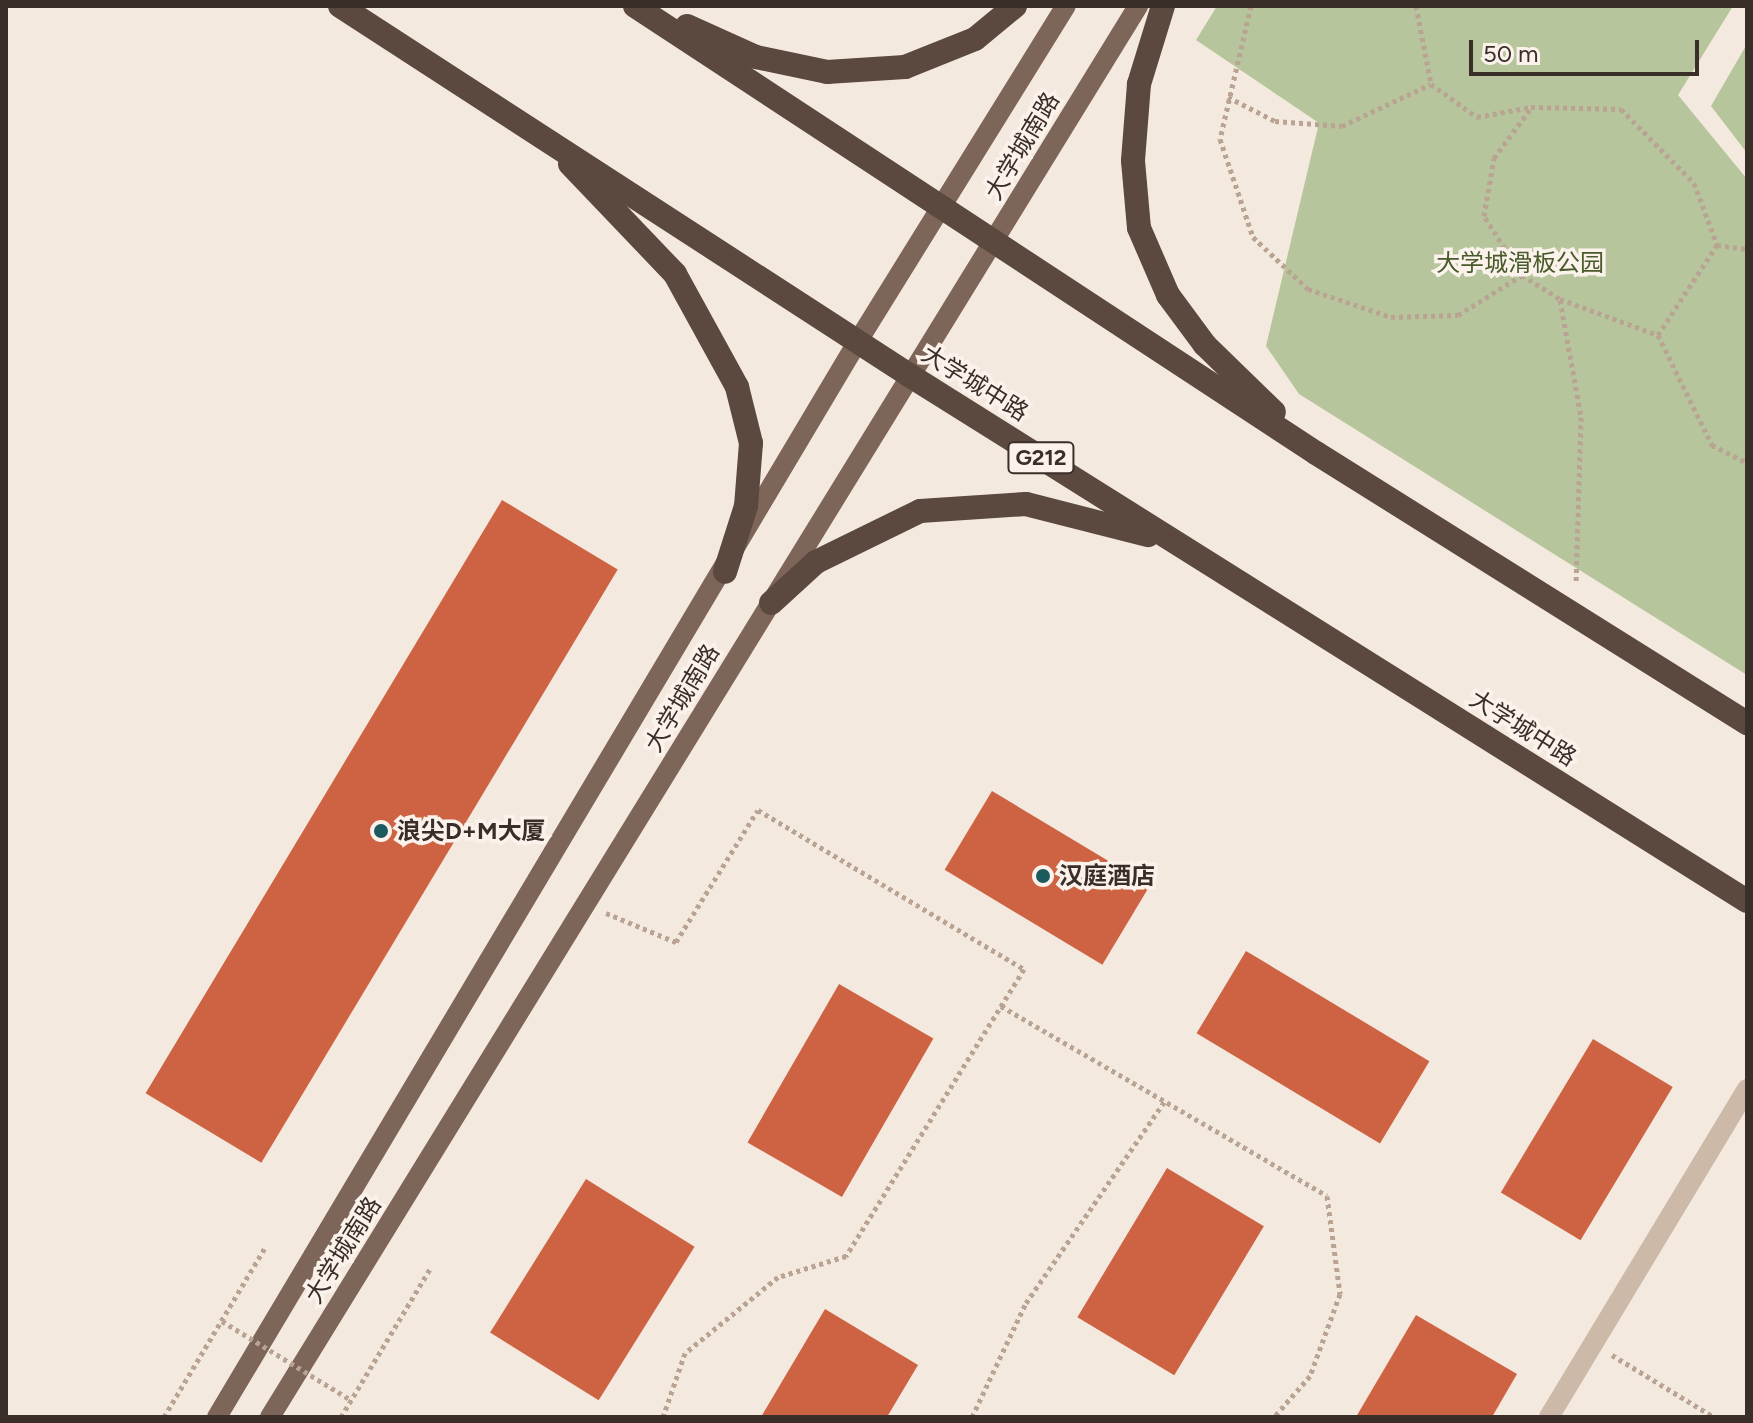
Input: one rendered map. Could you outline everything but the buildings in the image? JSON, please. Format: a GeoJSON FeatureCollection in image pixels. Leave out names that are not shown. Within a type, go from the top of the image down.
{"type":"FeatureCollection","features":[{"type":"Feature","properties":{"kind":"highway","name":"大学城中路"},"geometry":{"type":"LineString","coordinates":[[340,6],[528,124],[909,375],[1747,901]]}},
{"type":"Feature","properties":{"kind":"highway"},"geometry":{"type":"LineString","coordinates":[[635,6],[1316,453],[1747,723]]}},
{"type":"Feature","properties":{"kind":"highway"},"geometry":{"type":"LineString","coordinates":[[645,6],[756,57],[827,72],[905,67],[975,39],[1015,6]]}},
{"type":"Feature","properties":{"kind":"highway"},"geometry":{"type":"LineString","coordinates":[[1163,6],[1139,84],[1133,161],[1139,228],[1168,295],[1205,345],[1316,453]]}},
{"type":"Feature","properties":{"kind":"highway"},"geometry":{"type":"LineString","coordinates":[[528,124],[675,274],[737,387],[751,443],[746,506],[725,572]]}},
{"type":"Feature","properties":{"kind":"highway"},"geometry":{"type":"LineString","coordinates":[[771,603],[816,562],[867,532],[920,511],[971,503],[1077,513],[1180,545]]}},
{"type":"Feature","properties":{"kind":"main road","name":"大学城南路"},"geometry":{"type":"LineString","coordinates":[[217,1417],[725,572],[858,341],[1066,6]]}},
{"type":"Feature","properties":{"kind":"main road","name":"大学城南路"},"geometry":{"type":"LineString","coordinates":[[270,1417],[1138,6]]}},
{"type":"Feature","properties":{"kind":"street"},"geometry":{"type":"LineString","coordinates":[[1549,1417],[1747,1089]]}},
{"type":"Feature","properties":{"kind":"path"},"geometry":{"type":"LineString","coordinates":[[1251,6],[1220,139],[1253,237],[1308,289],[1391,317],[1458,315],[1522,275]]}},
{"type":"Feature","properties":{"kind":"path"},"geometry":{"type":"LineString","coordinates":[[1416,6],[1431,84],[1477,117],[1531,107],[1621,109],[1694,183],[1717,245]]}},
{"type":"Feature","properties":{"kind":"path"},"geometry":{"type":"LineString","coordinates":[[1228,97],[1275,121],[1342,126],[1431,84]]}},
{"type":"Feature","properties":{"kind":"path"},"geometry":{"type":"LineString","coordinates":[[1531,107],[1494,158],[1484,216],[1522,275],[1560,299],[1658,335],[1712,445],[1747,463]]}},
{"type":"Feature","properties":{"kind":"path"},"geometry":{"type":"LineString","coordinates":[[1717,245],[1747,249]]}},
{"type":"Feature","properties":{"kind":"path"},"geometry":{"type":"LineString","coordinates":[[1658,335],[1717,245]]}},
{"type":"Feature","properties":{"kind":"path"},"geometry":{"type":"LineString","coordinates":[[1560,299],[1581,417],[1573,612]]}},
{"type":"Feature","properties":{"kind":"path"},"geometry":{"type":"LineString","coordinates":[[587,905],[676,942],[758,810],[1024,969],[846,1256],[778,1277],[685,1353],[663,1417]]}},
{"type":"Feature","properties":{"kind":"path"},"geometry":{"type":"LineString","coordinates":[[1001,1006],[1327,1196],[1340,1294],[1310,1376],[1274,1417]]}},
{"type":"Feature","properties":{"kind":"path"},"geometry":{"type":"LineString","coordinates":[[972,1417],[1026,1303],[1164,1102]]}},
{"type":"Feature","properties":{"kind":"path"},"geometry":{"type":"LineString","coordinates":[[164,1417],[266,1246]]}},
{"type":"Feature","properties":{"kind":"path"},"geometry":{"type":"LineString","coordinates":[[341,1417],[430,1269]]}},
{"type":"Feature","properties":{"kind":"path"},"geometry":{"type":"LineString","coordinates":[[222,1321],[351,1400]]}},
{"type":"Feature","properties":{"kind":"path"},"geometry":{"type":"LineString","coordinates":[[1594,1344],[1714,1417]]}},
{"type":"Feature","properties":{"kind":"green space","name":"大学城滑板公园"},"geometry":{"type":"Polygon","coordinates":[[[1217,6],[1733,6],[1678,95],[1747,179],[1747,675],[1299,394],[1266,346],[1319,123],[1196,40],[1217,6]]]}},
{"type":"Feature","properties":{"kind":"green space"},"geometry":{"type":"Polygon","coordinates":[[[1747,44],[1747,153],[1711,106],[1747,44]]]}},
{"type":"Feature","properties":{"kind":"place","name":"浪尖D+M大厦"},"geometry":{"type":"Point","coordinates":[381,831]}},
{"type":"Feature","properties":{"kind":"place","name":"汉庭酒店"},"geometry":{"type":"Point","coordinates":[1043,876]}}]}
